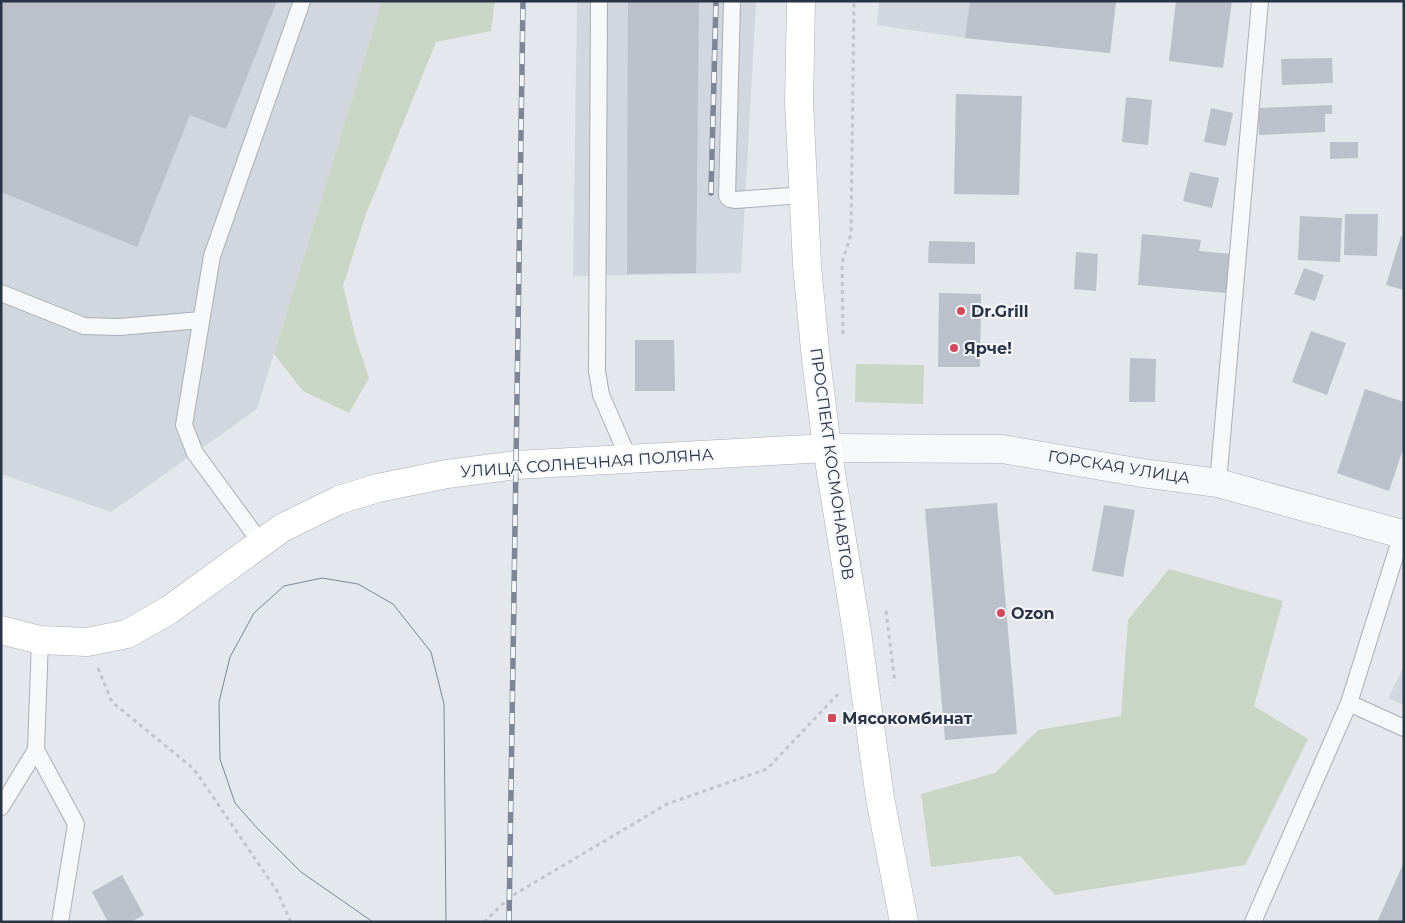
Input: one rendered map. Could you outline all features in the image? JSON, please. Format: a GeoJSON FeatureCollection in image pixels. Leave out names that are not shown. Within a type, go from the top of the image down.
{"type":"FeatureCollection","features":[{"type":"Feature","properties":{"kind":"main road","name":"ПРОСПЕКТ КОСМОНАВТОВ"},"geometry":{"type":"LineString","coordinates":[[801,1],[799,102],[807,265],[827,448],[857,632],[880,798],[904,922]]}},
{"type":"Feature","properties":{"kind":"main road","name":"УЛИЦА СОЛНЕЧНАЯ ПОЛЯНА"},"geometry":{"type":"LineString","coordinates":[[1,630],[40,640],[87,642],[127,634],[170,610],[282,528],[339,500],[378,488],[447,474],[516,465],[827,448]]}},
{"type":"Feature","properties":{"kind":"street","name":"ГОРСКАЯ УЛИЦА"},"geometry":{"type":"LineString","coordinates":[[827,448],[1002,448],[1142,473],[1218,483],[1403,533]]}},
{"type":"Feature","properties":{"kind":"lane"},"geometry":{"type":"LineString","coordinates":[[261,543],[195,453],[184,424],[212,256],[302,1]]}},
{"type":"Feature","properties":{"kind":"lane"},"geometry":{"type":"LineString","coordinates":[[599,1],[597,371],[601,395],[629,459]]}},
{"type":"Feature","properties":{"kind":"lane"},"geometry":{"type":"LineString","coordinates":[[732,1],[727,196],[735,200],[803,195]]}},
{"type":"Feature","properties":{"kind":"lane"},"geometry":{"type":"LineString","coordinates":[[1218,483],[1260,1]]}},
{"type":"Feature","properties":{"kind":"lane"},"geometry":{"type":"LineString","coordinates":[[1,293],[84,326],[120,327],[201,320]]}},
{"type":"Feature","properties":{"kind":"lane"},"geometry":{"type":"LineString","coordinates":[[1252,922],[1349,703],[1403,533]]}},
{"type":"Feature","properties":{"kind":"lane"},"geometry":{"type":"LineString","coordinates":[[1,806],[36,750],[40,640]]}},
{"type":"Feature","properties":{"kind":"lane"},"geometry":{"type":"LineString","coordinates":[[1349,703],[1404,728]]}},
{"type":"Feature","properties":{"kind":"lane"},"geometry":{"type":"LineString","coordinates":[[36,750],[76,824],[60,922]]}},
{"type":"Feature","properties":{"kind":"path"},"geometry":{"type":"LineString","coordinates":[[843,339],[842,263],[852,234],[854,1]]}},
{"type":"Feature","properties":{"kind":"path"},"geometry":{"type":"LineString","coordinates":[[886,611],[895,683]]}},
{"type":"Feature","properties":{"kind":"path"},"geometry":{"type":"LineString","coordinates":[[87,642],[112,702],[194,769],[277,891],[291,922]]}},
{"type":"Feature","properties":{"kind":"path"},"geometry":{"type":"LineString","coordinates":[[484,922],[510,897],[667,804],[767,769],[842,690]]}},
{"type":"Feature","properties":{"kind":"shaded area"},"geometry":{"type":"Polygon","coordinates":[[[1,1],[382,1],[257,409],[111,512],[1,474],[1,1]]]}},
{"type":"Feature","properties":{"kind":"shaded area"},"geometry":{"type":"Polygon","coordinates":[[[577,1],[756,1],[741,273],[573,276],[577,1]]]}},
{"type":"Feature","properties":{"kind":"shaded area"},"geometry":{"type":"Polygon","coordinates":[[[879,1],[1116,1],[1110,53],[965,38],[877,25],[879,1]]]}},
{"type":"Feature","properties":{"kind":"shaded area"},"geometry":{"type":"Polygon","coordinates":[[[1404,666],[1404,705],[1388,698],[1404,666]]]}},
{"type":"Feature","properties":{"kind":"green space"},"geometry":{"type":"Polygon","coordinates":[[[382,1],[495,1],[491,31],[436,42],[366,214],[343,286],[355,336],[369,378],[349,413],[303,391],[274,354],[382,1]]]}},
{"type":"Feature","properties":{"kind":"green space"},"geometry":{"type":"Polygon","coordinates":[[[856,364],[924,365],[923,404],[855,402],[856,364]]]}},
{"type":"Feature","properties":{"kind":"green space"},"geometry":{"type":"Polygon","coordinates":[[[1169,569],[1283,601],[1254,706],[1308,739],[1245,865],[1055,895],[1020,856],[931,867],[921,794],[995,773],[1038,730],[1121,716],[1128,620],[1169,569]]]}},
{"type":"Feature","properties":{"kind":"building"},"geometry":{"type":"Polygon","coordinates":[[[1,1],[277,1],[226,129],[190,115],[137,247],[1,192],[1,1]]]}},
{"type":"Feature","properties":{"kind":"building"},"geometry":{"type":"Polygon","coordinates":[[[628,1],[699,1],[696,273],[627,274],[628,1]]]}},
{"type":"Feature","properties":{"kind":"building"},"geometry":{"type":"Polygon","coordinates":[[[970,1],[1116,1],[1110,53],[965,38],[970,1]]]}},
{"type":"Feature","properties":{"kind":"building"},"geometry":{"type":"Polygon","coordinates":[[[1176,1],[1232,1],[1223,68],[1169,61],[1176,1]]]}},
{"type":"Feature","properties":{"kind":"building"},"geometry":{"type":"Polygon","coordinates":[[[1332,58],[1333,83],[1282,85],[1281,59],[1332,58]]]}},
{"type":"Feature","properties":{"kind":"building"},"geometry":{"type":"Polygon","coordinates":[[[956,94],[1022,96],[1019,195],[954,194],[956,94]]]}},
{"type":"Feature","properties":{"kind":"building"},"geometry":{"type":"Polygon","coordinates":[[[1126,97],[1152,100],[1148,145],[1122,142],[1126,97]]]}},
{"type":"Feature","properties":{"kind":"building"},"geometry":{"type":"Polygon","coordinates":[[[1332,105],[1332,114],[1325,114],[1325,132],[1259,135],[1258,108],[1332,105]]]}},
{"type":"Feature","properties":{"kind":"building"},"geometry":{"type":"Polygon","coordinates":[[[1211,108],[1233,113],[1226,146],[1204,142],[1211,108]]]}},
{"type":"Feature","properties":{"kind":"building"},"geometry":{"type":"Polygon","coordinates":[[[1330,142],[1358,142],[1358,158],[1330,159],[1330,142]]]}},
{"type":"Feature","properties":{"kind":"building"},"geometry":{"type":"Polygon","coordinates":[[[1190,172],[1219,178],[1212,208],[1183,201],[1190,172]]]}},
{"type":"Feature","properties":{"kind":"building"},"geometry":{"type":"Polygon","coordinates":[[[1345,214],[1378,214],[1377,256],[1344,255],[1345,214]]]}},
{"type":"Feature","properties":{"kind":"building"},"geometry":{"type":"Polygon","coordinates":[[[1300,216],[1342,218],[1340,262],[1298,260],[1300,216]]]}},
{"type":"Feature","properties":{"kind":"building"},"geometry":{"type":"Polygon","coordinates":[[[1142,234],[1201,240],[1199,251],[1230,254],[1226,293],[1138,285],[1142,234]]]}},
{"type":"Feature","properties":{"kind":"building"},"geometry":{"type":"Polygon","coordinates":[[[1401,236],[1404,237],[1404,290],[1386,285],[1401,236]]]}},
{"type":"Feature","properties":{"kind":"building"},"geometry":{"type":"Polygon","coordinates":[[[929,241],[975,242],[975,264],[928,263],[929,241]]]}},
{"type":"Feature","properties":{"kind":"building"},"geometry":{"type":"Polygon","coordinates":[[[1076,252],[1098,254],[1096,291],[1074,289],[1076,252]]]}},
{"type":"Feature","properties":{"kind":"building"},"geometry":{"type":"Polygon","coordinates":[[[1304,268],[1324,275],[1315,301],[1294,294],[1304,268]]]}},
{"type":"Feature","properties":{"kind":"building"},"geometry":{"type":"Polygon","coordinates":[[[939,293],[981,294],[980,367],[938,367],[939,293]]]}},
{"type":"Feature","properties":{"kind":"building"},"geometry":{"type":"Polygon","coordinates":[[[1311,331],[1346,343],[1327,395],[1292,382],[1311,331]]]}},
{"type":"Feature","properties":{"kind":"building"},"geometry":{"type":"Polygon","coordinates":[[[635,340],[674,340],[675,391],[635,391],[635,340]]]}},
{"type":"Feature","properties":{"kind":"building"},"geometry":{"type":"Polygon","coordinates":[[[1130,358],[1156,359],[1155,402],[1129,402],[1130,358]]]}},
{"type":"Feature","properties":{"kind":"building"},"geometry":{"type":"Polygon","coordinates":[[[1365,389],[1404,402],[1404,446],[1389,491],[1337,473],[1365,389]]]}},
{"type":"Feature","properties":{"kind":"building"},"geometry":{"type":"Polygon","coordinates":[[[997,503],[1017,734],[945,740],[925,509],[997,503]]]}},
{"type":"Feature","properties":{"kind":"building"},"geometry":{"type":"Polygon","coordinates":[[[1104,505],[1135,510],[1123,577],[1092,571],[1104,505]]]}},
{"type":"Feature","properties":{"kind":"building"},"geometry":{"type":"Polygon","coordinates":[[[1404,862],[1404,922],[1377,922],[1404,862]]]}},
{"type":"Feature","properties":{"kind":"building"},"geometry":{"type":"Polygon","coordinates":[[[122,875],[144,915],[131,922],[108,922],[92,892],[122,875]]]}},
{"type":"Feature","properties":{"kind":"tram line"},"geometry":{"type":"LineString","coordinates":[[373,922],[301,872],[257,828],[235,803],[220,759],[219,702],[230,657],[254,613],[284,586],[322,578],[358,584],[393,604],[431,652],[444,704],[446,922]]}},
{"type":"Feature","properties":{"kind":"railway"},"geometry":{"type":"LineString","coordinates":[[509,922],[523,1]]}},
{"type":"Feature","properties":{"kind":"railway"},"geometry":{"type":"LineString","coordinates":[[711,193],[716,1]]}},
{"type":"Feature","properties":{"kind":"place","name":"Dr.Grill"},"geometry":{"type":"Point","coordinates":[961,311]}},
{"type":"Feature","properties":{"kind":"place","name":"Ярче!"},"geometry":{"type":"Point","coordinates":[954,348]}},
{"type":"Feature","properties":{"kind":"place","name":"Ozon"},"geometry":{"type":"Point","coordinates":[1001,613]}},
{"type":"Feature","properties":{"kind":"place","name":"Мясокомбинат"},"geometry":{"type":"Point","coordinates":[832,718]}}]}
